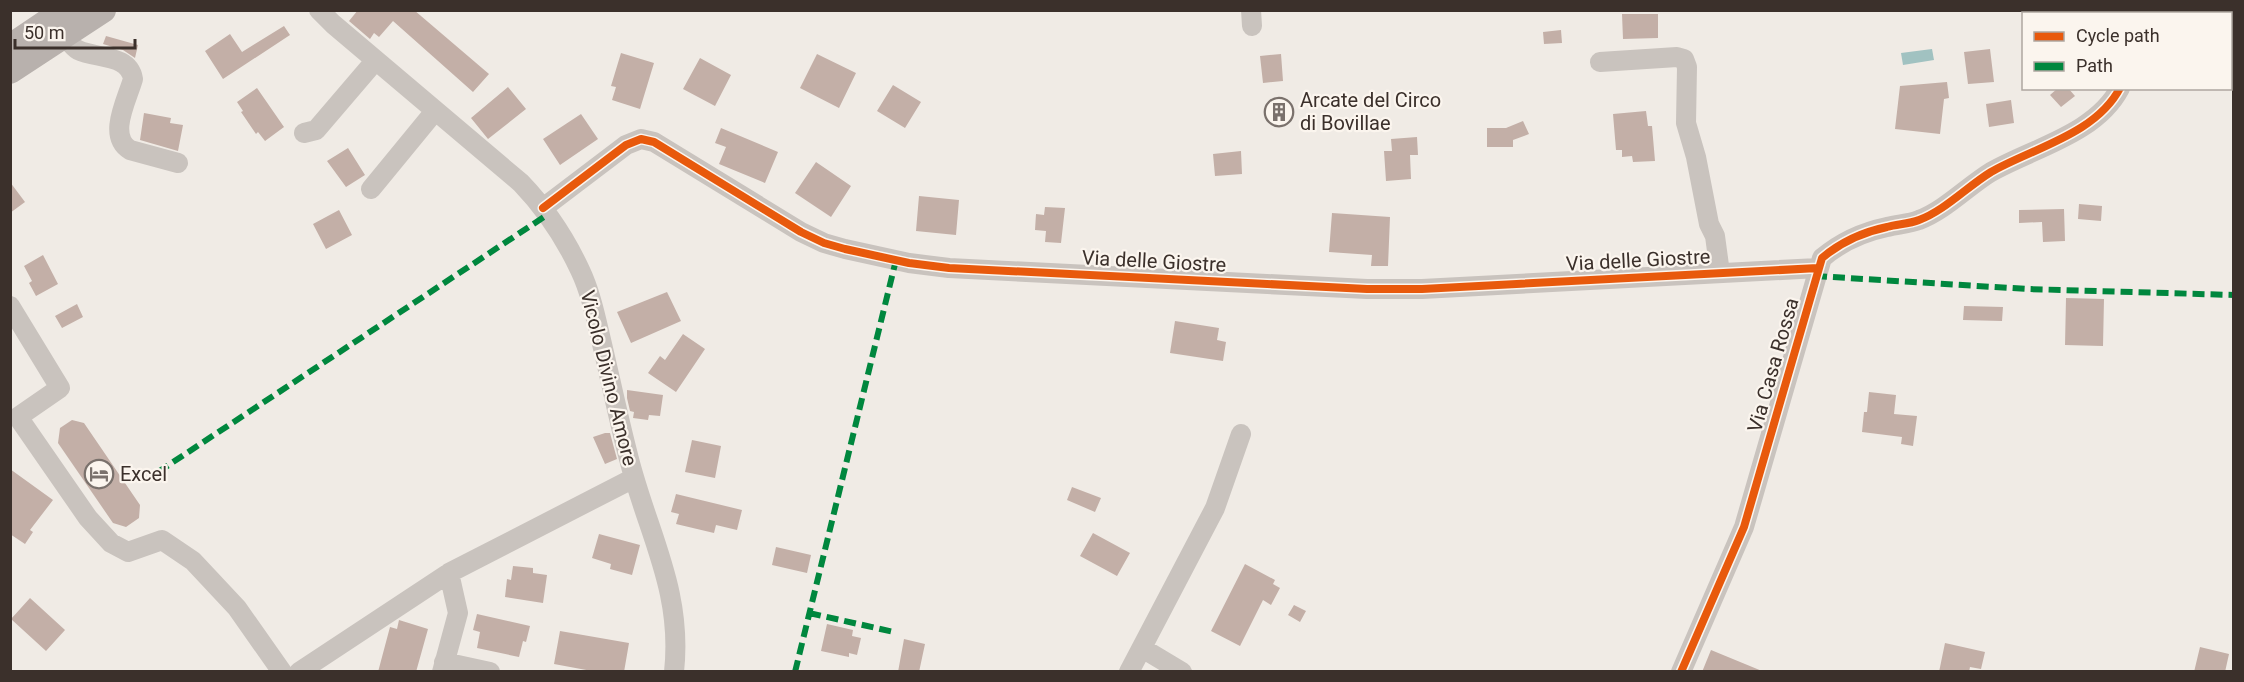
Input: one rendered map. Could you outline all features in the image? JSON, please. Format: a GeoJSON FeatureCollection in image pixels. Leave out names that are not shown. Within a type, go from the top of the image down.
{"type":"FeatureCollection","features":[{"type":"Feature","properties":{"kind":"main road"},"geometry":{"type":"LineString","coordinates":[[10,47],[65,23],[103,10]]}},
{"type":"Feature","properties":{"kind":"main road"},"geometry":{"type":"LineString","coordinates":[[10,71],[65,23]]}},
{"type":"Feature","properties":{"kind":"street","name":"Vicolo Divino Amore"},"geometry":{"type":"LineString","coordinates":[[319,10],[375,61],[514,176],[543,208],[580,271],[593,306],[634,478],[662,560],[672,598],[676,627],[674,672]]}},
{"type":"Feature","properties":{"kind":"street"},"geometry":{"type":"LineString","coordinates":[[65,23],[75,49],[126,63],[131,71],[132,80],[118,132],[123,146],[178,163]]}},
{"type":"Feature","properties":{"kind":"street"},"geometry":{"type":"LineString","coordinates":[[1600,62],[1677,57],[1684,59],[1687,67],[1686,123],[1696,156],[1709,224],[1715,236],[1720,273]]}},
{"type":"Feature","properties":{"kind":"street"},"geometry":{"type":"LineString","coordinates":[[304,133],[316,130],[375,61]]}},
{"type":"Feature","properties":{"kind":"street","name":"Via Casa Rossa"},"geometry":{"type":"LineString","coordinates":[[1681,672],[1744,527],[1822,258],[1851,239],[1876,229],[1911,223],[1926,217],[1992,172],[2085,126],[2107,107],[2119,90]]}},
{"type":"Feature","properties":{"kind":"street"},"geometry":{"type":"LineString","coordinates":[[371,189],[435,111]]}},
{"type":"Feature","properties":{"kind":"street","name":"Via delle Giostre"},"geometry":{"type":"LineString","coordinates":[[543,208],[626,146],[641,139],[654,142],[815,239],[852,251],[935,267],[978,271],[1397,289],[1818,268]]}},
{"type":"Feature","properties":{"kind":"street"},"geometry":{"type":"LineString","coordinates":[[10,306],[60,388],[18,417],[88,518],[111,543],[128,552],[162,540],[193,561],[237,608],[279,667]]}},
{"type":"Feature","properties":{"kind":"street"},"geometry":{"type":"LineString","coordinates":[[1129,672],[1215,508],[1241,434]]}},
{"type":"Feature","properties":{"kind":"street"},"geometry":{"type":"LineString","coordinates":[[300,672],[449,573],[634,478]]}},
{"type":"Feature","properties":{"kind":"street"},"geometry":{"type":"LineString","coordinates":[[449,573],[458,613],[443,667],[490,672]]}},
{"type":"Feature","properties":{"kind":"street"},"geometry":{"type":"LineString","coordinates":[[1142,648],[1182,672]]}},
{"type":"Feature","properties":{"kind":"water"},"geometry":{"type":"Polygon","coordinates":[[[1932,49],[1934,60],[1903,65],[1901,53],[1932,49]]]}},
{"type":"Feature","properties":{"kind":"building"},"geometry":{"type":"Polygon","coordinates":[[[358,10],[414,10],[489,74],[473,92],[393,21],[379,37],[374,33],[370,39],[349,21],[358,10]]]}},
{"type":"Feature","properties":{"kind":"building"},"geometry":{"type":"Polygon","coordinates":[[[1622,14],[1658,14],[1658,38],[1623,39],[1622,14]]]}},
{"type":"Feature","properties":{"kind":"building"},"geometry":{"type":"Polygon","coordinates":[[[284,26],[290,35],[223,79],[205,51],[230,34],[242,52],[284,26]]]}},
{"type":"Feature","properties":{"kind":"building"},"geometry":{"type":"Polygon","coordinates":[[[1561,30],[1562,43],[1544,44],[1543,32],[1561,30]]]}},
{"type":"Feature","properties":{"kind":"building"},"geometry":{"type":"Polygon","coordinates":[[[106,36],[138,45],[135,58],[123,50],[103,44],[106,36]]]}},
{"type":"Feature","properties":{"kind":"building"},"geometry":{"type":"Polygon","coordinates":[[[1990,49],[1994,82],[1968,84],[1964,52],[1990,49]]]}},
{"type":"Feature","properties":{"kind":"building"},"geometry":{"type":"Polygon","coordinates":[[[621,53],[654,63],[640,109],[612,100],[616,87],[611,86],[621,53]]]}},
{"type":"Feature","properties":{"kind":"building"},"geometry":{"type":"Polygon","coordinates":[[[817,54],[856,73],[839,108],[800,88],[817,54]]]}},
{"type":"Feature","properties":{"kind":"building"},"geometry":{"type":"Polygon","coordinates":[[[1281,54],[1283,81],[1263,83],[1260,56],[1281,54]]]}},
{"type":"Feature","properties":{"kind":"building"},"geometry":{"type":"Polygon","coordinates":[[[700,58],[731,75],[715,106],[683,89],[700,58]]]}},
{"type":"Feature","properties":{"kind":"building"},"geometry":{"type":"Polygon","coordinates":[[[1947,82],[1949,98],[1944,99],[1940,134],[1895,129],[1900,86],[1947,82]]]}},
{"type":"Feature","properties":{"kind":"building"},"geometry":{"type":"Polygon","coordinates":[[[893,85],[921,102],[905,128],[877,111],[893,85]]]}},
{"type":"Feature","properties":{"kind":"building"},"geometry":{"type":"Polygon","coordinates":[[[508,87],[526,109],[488,139],[471,118],[508,87]]]}},
{"type":"Feature","properties":{"kind":"building"},"geometry":{"type":"Polygon","coordinates":[[[257,88],[284,127],[265,141],[258,132],[256,134],[237,102],[257,88]]]}},
{"type":"Feature","properties":{"kind":"building"},"geometry":{"type":"Polygon","coordinates":[[[2056,90],[2070,90],[2075,96],[2061,107],[2050,95],[2056,90]]]}},
{"type":"Feature","properties":{"kind":"building"},"geometry":{"type":"Polygon","coordinates":[[[2011,100],[2014,123],[1989,127],[1986,104],[2011,100]]]}},
{"type":"Feature","properties":{"kind":"building"},"geometry":{"type":"Polygon","coordinates":[[[1646,111],[1648,126],[1652,126],[1655,161],[1633,162],[1632,156],[1622,157],[1622,150],[1616,150],[1613,114],[1646,111]]]}},
{"type":"Feature","properties":{"kind":"building"},"geometry":{"type":"Polygon","coordinates":[[[144,113],[171,118],[170,123],[183,125],[178,151],[140,140],[144,113]]]}},
{"type":"Feature","properties":{"kind":"building"},"geometry":{"type":"Polygon","coordinates":[[[581,114],[598,139],[560,165],[543,139],[581,114]]]}},
{"type":"Feature","properties":{"kind":"building"},"geometry":{"type":"Polygon","coordinates":[[[1523,121],[1529,134],[1513,140],[1513,147],[1487,147],[1487,128],[1506,128],[1523,121]]]}},
{"type":"Feature","properties":{"kind":"building"},"geometry":{"type":"Polygon","coordinates":[[[721,128],[778,152],[765,183],[719,164],[726,147],[715,143],[721,128]]]}},
{"type":"Feature","properties":{"kind":"building"},"geometry":{"type":"Polygon","coordinates":[[[1417,137],[1418,155],[1410,155],[1411,179],[1386,181],[1384,151],[1392,151],[1391,139],[1417,137]]]}},
{"type":"Feature","properties":{"kind":"building"},"geometry":{"type":"Polygon","coordinates":[[[348,148],[365,175],[346,187],[327,161],[348,148]]]}},
{"type":"Feature","properties":{"kind":"building"},"geometry":{"type":"Polygon","coordinates":[[[1241,151],[1242,174],[1215,176],[1213,154],[1241,151]]]}},
{"type":"Feature","properties":{"kind":"building"},"geometry":{"type":"Polygon","coordinates":[[[816,162],[851,186],[831,217],[795,193],[816,162]]]}},
{"type":"Feature","properties":{"kind":"building"},"geometry":{"type":"Polygon","coordinates":[[[10,182],[25,202],[10,213],[10,182]]]}},
{"type":"Feature","properties":{"kind":"building"},"geometry":{"type":"Polygon","coordinates":[[[919,196],[959,200],[956,235],[916,231],[919,196]]]}},
{"type":"Feature","properties":{"kind":"building"},"geometry":{"type":"Polygon","coordinates":[[[2079,204],[2102,206],[2101,221],[2078,219],[2079,204]]]}},
{"type":"Feature","properties":{"kind":"building"},"geometry":{"type":"Polygon","coordinates":[[[1045,207],[1065,208],[1061,243],[1045,242],[1046,231],[1035,230],[1036,214],[1044,215],[1045,207]]]}},
{"type":"Feature","properties":{"kind":"building"},"geometry":{"type":"Polygon","coordinates":[[[2064,209],[2065,241],[2043,242],[2042,222],[2019,223],[2019,210],[2064,209]]]}},
{"type":"Feature","properties":{"kind":"building"},"geometry":{"type":"Polygon","coordinates":[[[339,210],[352,235],[326,249],[313,224],[339,210]]]}},
{"type":"Feature","properties":{"kind":"building"},"geometry":{"type":"Polygon","coordinates":[[[1332,213],[1390,217],[1388,266],[1371,266],[1372,255],[1329,252],[1332,213]]]}},
{"type":"Feature","properties":{"kind":"building"},"geometry":{"type":"Polygon","coordinates":[[[43,255],[58,284],[36,296],[29,283],[32,281],[24,266],[43,255]]]}},
{"type":"Feature","properties":{"kind":"building"},"geometry":{"type":"Polygon","coordinates":[[[667,292],[681,321],[631,343],[617,312],[667,292]]]}},
{"type":"Feature","properties":{"kind":"building"},"geometry":{"type":"Polygon","coordinates":[[[2066,298],[2104,299],[2103,346],[2065,345],[2066,298]]]}},
{"type":"Feature","properties":{"kind":"building"},"geometry":{"type":"Polygon","coordinates":[[[77,304],[83,317],[62,328],[55,316],[77,304]]]}},
{"type":"Feature","properties":{"kind":"building"},"geometry":{"type":"Polygon","coordinates":[[[1964,306],[2003,307],[2002,321],[1963,320],[1964,306]]]}},
{"type":"Feature","properties":{"kind":"building"},"geometry":{"type":"Polygon","coordinates":[[[1175,321],[1219,328],[1217,340],[1226,342],[1223,361],[1170,353],[1175,321]]]}},
{"type":"Feature","properties":{"kind":"building"},"geometry":{"type":"Polygon","coordinates":[[[683,334],[705,349],[676,392],[648,373],[660,356],[665,360],[683,334]]]}},
{"type":"Feature","properties":{"kind":"building"},"geometry":{"type":"Polygon","coordinates":[[[627,390],[663,395],[660,416],[649,415],[648,420],[633,418],[634,412],[630,411],[627,390]]]}},
{"type":"Feature","properties":{"kind":"building"},"geometry":{"type":"Polygon","coordinates":[[[1869,392],[1896,395],[1894,414],[1917,416],[1913,446],[1901,444],[1902,437],[1862,432],[1869,392]]]}},
{"type":"Feature","properties":{"kind":"building","name":"Excel"},"geometry":{"type":"Polygon","coordinates":[[[72,420],[84,423],[140,505],[139,518],[126,527],[113,523],[58,443],[60,428],[72,420]]]}},
{"type":"Feature","properties":{"kind":"building"},"geometry":{"type":"Polygon","coordinates":[[[610,433],[617,459],[605,464],[593,437],[610,433]]]}},
{"type":"Feature","properties":{"kind":"building"},"geometry":{"type":"Polygon","coordinates":[[[692,440],[721,446],[715,478],[685,472],[692,440]]]}},
{"type":"Feature","properties":{"kind":"building"},"geometry":{"type":"Polygon","coordinates":[[[10,469],[53,500],[30,530],[33,532],[25,544],[10,534],[10,469]]]}},
{"type":"Feature","properties":{"kind":"building"},"geometry":{"type":"Polygon","coordinates":[[[1072,487],[1101,498],[1095,512],[1067,500],[1072,487]]]}},
{"type":"Feature","properties":{"kind":"building"},"geometry":{"type":"Polygon","coordinates":[[[676,494],[742,510],[737,530],[716,525],[714,533],[676,524],[679,514],[671,512],[676,494]]]}},
{"type":"Feature","properties":{"kind":"building"},"geometry":{"type":"Polygon","coordinates":[[[1093,533],[1130,553],[1117,576],[1080,556],[1093,533]]]}},
{"type":"Feature","properties":{"kind":"building"},"geometry":{"type":"Polygon","coordinates":[[[599,534],[640,545],[632,575],[610,569],[611,564],[592,558],[599,534]]]}},
{"type":"Feature","properties":{"kind":"building"},"geometry":{"type":"Polygon","coordinates":[[[776,547],[811,555],[807,573],[772,565],[776,547]]]}},
{"type":"Feature","properties":{"kind":"building"},"geometry":{"type":"Polygon","coordinates":[[[1245,564],[1275,580],[1273,584],[1280,588],[1271,605],[1263,600],[1240,646],[1211,631],[1245,564]]]}},
{"type":"Feature","properties":{"kind":"building"},"geometry":{"type":"Polygon","coordinates":[[[513,566],[533,568],[533,573],[547,575],[543,603],[505,597],[507,579],[511,580],[513,566]]]}},
{"type":"Feature","properties":{"kind":"building"},"geometry":{"type":"Polygon","coordinates":[[[30,598],[65,630],[46,651],[11,619],[30,598]]]}},
{"type":"Feature","properties":{"kind":"building"},"geometry":{"type":"Polygon","coordinates":[[[1294,605],[1306,611],[1300,622],[1288,615],[1294,605]]]}},
{"type":"Feature","properties":{"kind":"building"},"geometry":{"type":"Polygon","coordinates":[[[477,614],[530,626],[519,657],[477,648],[480,632],[473,630],[477,614]]]}},
{"type":"Feature","properties":{"kind":"building"},"geometry":{"type":"Polygon","coordinates":[[[399,620],[428,629],[416,672],[378,672],[390,627],[397,629],[399,620]]]}},
{"type":"Feature","properties":{"kind":"building"},"geometry":{"type":"Polygon","coordinates":[[[827,624],[853,630],[852,636],[861,638],[857,655],[849,653],[849,657],[821,651],[827,624]]]}},
{"type":"Feature","properties":{"kind":"building"},"geometry":{"type":"Polygon","coordinates":[[[560,631],[629,643],[624,672],[597,672],[554,664],[560,631]]]}},
{"type":"Feature","properties":{"kind":"building"},"geometry":{"type":"Polygon","coordinates":[[[904,639],[925,644],[919,672],[898,672],[904,639]]]}},
{"type":"Feature","properties":{"kind":"building"},"geometry":{"type":"Polygon","coordinates":[[[1945,643],[1985,652],[1981,669],[1970,667],[1969,672],[1939,672],[1945,643]]]}},
{"type":"Feature","properties":{"kind":"building"},"geometry":{"type":"Polygon","coordinates":[[[2200,647],[2229,654],[2225,672],[2194,672],[2200,647]]]}},
{"type":"Feature","properties":{"kind":"building"},"geometry":{"type":"Polygon","coordinates":[[[1711,650],[1762,671],[1762,672],[1702,672],[1711,650]]]}},
{"type":"Feature","properties":{"kind":"marked path"},"geometry":{"type":"LineString","coordinates":[[158,472],[547,215]]}},
{"type":"Feature","properties":{"kind":"marked path"},"geometry":{"type":"LineString","coordinates":[[795,672],[896,260]]}},
{"type":"Feature","properties":{"kind":"marked path"},"geometry":{"type":"LineString","coordinates":[[1815,276],[2027,289],[2234,295]]}},
{"type":"Feature","properties":{"kind":"marked path"},"geometry":{"type":"LineString","coordinates":[[809,613],[894,632]]}},
{"type":"Feature","properties":{"kind":"cycle path"},"geometry":{"type":"LineString","coordinates":[[1681,672],[1744,527],[1822,258],[1845,242],[1861,235],[1915,221],[1938,211],[1991,172],[2080,128],[2096,117],[2119,90]]}},
{"type":"Feature","properties":{"kind":"cycle path"},"geometry":{"type":"LineString","coordinates":[[543,208],[626,145],[641,139],[654,142],[801,232],[824,243],[909,263],[949,268],[1367,289],[1422,289],[1818,268]]}},
{"type":"Feature","properties":{"kind":"place","name":"Arcate del Circo di Bovillae"},"geometry":{"type":"Point","coordinates":[1279,112]}},
{"type":"Feature","properties":{"kind":"place","name":"Excel"},"geometry":{"type":"Point","coordinates":[99,474]}}]}
